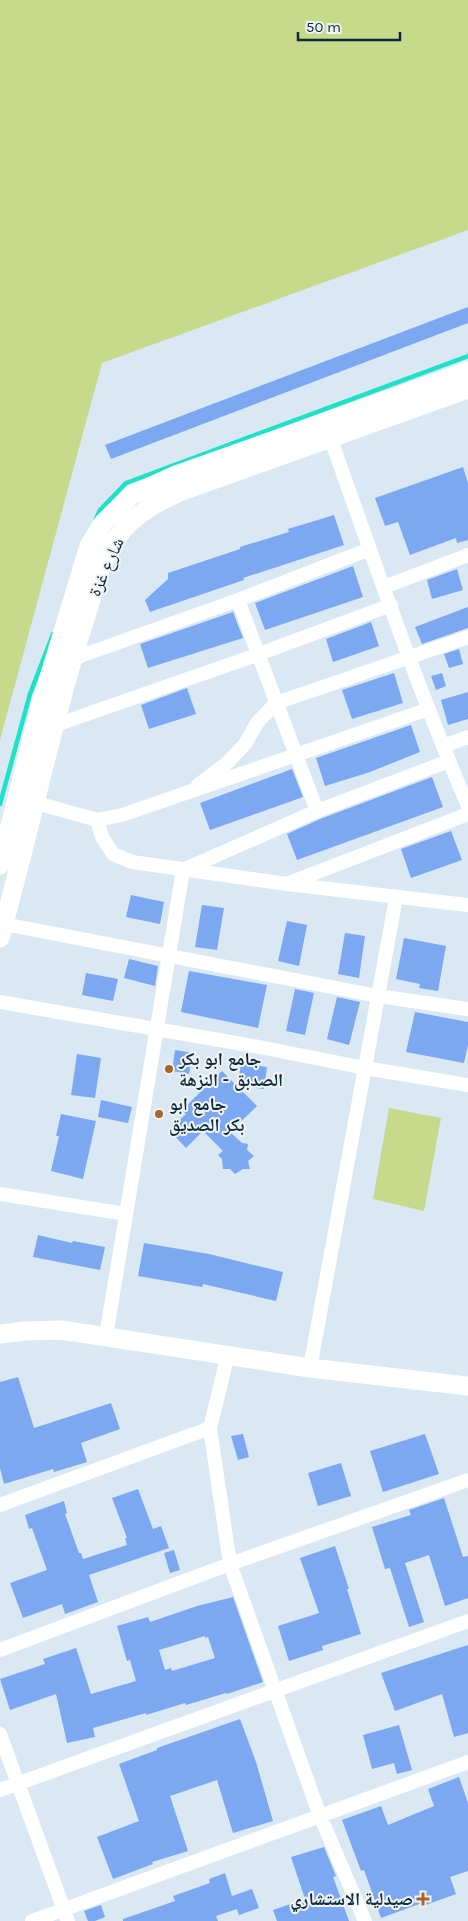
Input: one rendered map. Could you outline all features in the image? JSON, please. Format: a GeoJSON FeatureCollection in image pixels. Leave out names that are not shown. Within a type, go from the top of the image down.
{"type":"FeatureCollection","features":[{"type":"Feature","properties":{"kind":"main road","name":"شارع غزة"},"geometry":{"type":"LineString","coordinates":[[0,865],[40,707],[81,570],[94,538],[114,510],[132,496],[176,475],[468,371]]}},
{"type":"Feature","properties":{"kind":"main road","name":"شارع غزة"},"geometry":{"type":"LineString","coordinates":[[2,931],[72,659],[110,548],[123,530],[166,497],[468,388]]}},
{"type":"Feature","properties":{"kind":"main road"},"geometry":{"type":"LineString","coordinates":[[0,1334],[61,1330],[310,1368],[468,1386]]}},
{"type":"Feature","properties":{"kind":"street"},"geometry":{"type":"LineString","coordinates":[[330,437],[448,761],[468,806]]}},
{"type":"Feature","properties":{"kind":"street"},"geometry":{"type":"LineString","coordinates":[[72,659],[238,600],[370,549]]}},
{"type":"Feature","properties":{"kind":"street"},"geometry":{"type":"LineString","coordinates":[[384,587],[468,555]]}},
{"type":"Feature","properties":{"kind":"street"},"geometry":{"type":"LineString","coordinates":[[238,600],[317,811]]}},
{"type":"Feature","properties":{"kind":"street"},"geometry":{"type":"LineString","coordinates":[[56,725],[259,654],[391,605]]}},
{"type":"Feature","properties":{"kind":"street"},"geometry":{"type":"LineString","coordinates":[[189,793],[227,763],[246,744],[257,723],[276,704],[468,637]]}},
{"type":"Feature","properties":{"kind":"street"},"geometry":{"type":"LineString","coordinates":[[17,798],[97,820],[122,815],[429,709]]}},
{"type":"Feature","properties":{"kind":"street"},"geometry":{"type":"LineString","coordinates":[[443,746],[468,737]]}},
{"type":"Feature","properties":{"kind":"street"},"geometry":{"type":"LineString","coordinates":[[183,870],[317,811],[448,761]]}},
{"type":"Feature","properties":{"kind":"street"},"geometry":{"type":"LineString","coordinates":[[287,884],[468,814]]}},
{"type":"Feature","properties":{"kind":"street"},"geometry":{"type":"LineString","coordinates":[[97,820],[102,837],[113,854],[132,862],[396,898],[468,905]]}},
{"type":"Feature","properties":{"kind":"street"},"geometry":{"type":"LineString","coordinates":[[106,1336],[183,870]]}},
{"type":"Feature","properties":{"kind":"street"},"geometry":{"type":"LineString","coordinates":[[310,1368],[396,898]]}},
{"type":"Feature","properties":{"kind":"street"},"geometry":{"type":"LineString","coordinates":[[2,931],[169,955],[378,996],[468,1009]]}},
{"type":"Feature","properties":{"kind":"street"},"geometry":{"type":"LineString","coordinates":[[0,1002],[468,1085]]}},
{"type":"Feature","properties":{"kind":"street"},"geometry":{"type":"LineString","coordinates":[[0,1194],[126,1214]]}},
{"type":"Feature","properties":{"kind":"street"},"geometry":{"type":"LineString","coordinates":[[228,1354],[210,1428],[230,1564],[277,1691],[320,1816],[365,1921]]}},
{"type":"Feature","properties":{"kind":"street"},"geometry":{"type":"LineString","coordinates":[[0,1505],[210,1428]]}},
{"type":"Feature","properties":{"kind":"street"},"geometry":{"type":"LineString","coordinates":[[0,1650],[230,1564],[468,1480]]}},
{"type":"Feature","properties":{"kind":"street"},"geometry":{"type":"LineString","coordinates":[[0,1790],[468,1621]]}},
{"type":"Feature","properties":{"kind":"street"},"geometry":{"type":"LineString","coordinates":[[0,1734],[66,1915]]}},
{"type":"Feature","properties":{"kind":"street"},"geometry":{"type":"LineString","coordinates":[[32,1921],[66,1915],[320,1816],[468,1762]]}},
{"type":"Feature","properties":{"kind":"green space"},"geometry":{"type":"Polygon","coordinates":[[[0,0],[468,0],[468,230],[102,363],[0,740],[0,0]]]}},
{"type":"Feature","properties":{"kind":"green space"},"geometry":{"type":"Polygon","coordinates":[[[389,1108],[441,1118],[424,1211],[373,1199],[389,1108]]]}},
{"type":"Feature","properties":{"kind":"building"},"geometry":{"type":"Polygon","coordinates":[[[468,307],[468,323],[111,459],[105,445],[468,307]]]}},
{"type":"Feature","properties":{"kind":"building"},"geometry":{"type":"Polygon","coordinates":[[[463,467],[468,483],[468,540],[457,543],[456,538],[410,555],[398,522],[385,526],[375,498],[463,467]]]}},
{"type":"Feature","properties":{"kind":"building"},"geometry":{"type":"Polygon","coordinates":[[[334,515],[344,545],[243,578],[244,580],[150,612],[145,600],[168,579],[168,573],[240,549],[240,547],[289,532],[288,529],[334,515]]]}},
{"type":"Feature","properties":{"kind":"building"},"geometry":{"type":"Polygon","coordinates":[[[353,566],[363,597],[265,630],[255,603],[353,566]]]}},
{"type":"Feature","properties":{"kind":"building"},"geometry":{"type":"Polygon","coordinates":[[[457,569],[463,590],[432,599],[427,580],[457,569]]]}},
{"type":"Feature","properties":{"kind":"building"},"geometry":{"type":"Polygon","coordinates":[[[468,607],[468,628],[422,644],[415,627],[468,607]]]}},
{"type":"Feature","properties":{"kind":"building"},"geometry":{"type":"Polygon","coordinates":[[[233,612],[243,638],[148,668],[140,644],[233,612]]]}},
{"type":"Feature","properties":{"kind":"building"},"geometry":{"type":"Polygon","coordinates":[[[371,622],[379,646],[333,662],[326,639],[371,622]]]}},
{"type":"Feature","properties":{"kind":"building"},"geometry":{"type":"Polygon","coordinates":[[[459,649],[463,664],[449,668],[444,654],[459,649]]]}},
{"type":"Feature","properties":{"kind":"building"},"geometry":{"type":"Polygon","coordinates":[[[394,673],[403,703],[352,719],[342,690],[394,673]]]}},
{"type":"Feature","properties":{"kind":"building"},"geometry":{"type":"Polygon","coordinates":[[[442,673],[446,686],[436,690],[431,676],[442,673]]]}},
{"type":"Feature","properties":{"kind":"building"},"geometry":{"type":"Polygon","coordinates":[[[187,688],[196,714],[149,729],[141,705],[187,688]]]}},
{"type":"Feature","properties":{"kind":"building"},"geometry":{"type":"Polygon","coordinates":[[[468,692],[468,719],[448,725],[441,700],[468,692]]]}},
{"type":"Feature","properties":{"kind":"building"},"geometry":{"type":"Polygon","coordinates":[[[411,725],[420,752],[370,772],[325,786],[316,758],[411,725]]]}},
{"type":"Feature","properties":{"kind":"building"},"geometry":{"type":"Polygon","coordinates":[[[292,769],[303,797],[210,830],[200,803],[292,769]]]}},
{"type":"Feature","properties":{"kind":"building"},"geometry":{"type":"Polygon","coordinates":[[[432,777],[443,807],[297,860],[287,834],[320,819],[432,777]]]}},
{"type":"Feature","properties":{"kind":"building"},"geometry":{"type":"Polygon","coordinates":[[[451,831],[462,860],[411,878],[401,849],[451,831]]]}},
{"type":"Feature","properties":{"kind":"building"},"geometry":{"type":"Polygon","coordinates":[[[131,895],[164,902],[160,924],[126,917],[131,895]]]}},
{"type":"Feature","properties":{"kind":"building"},"geometry":{"type":"Polygon","coordinates":[[[202,905],[224,908],[217,950],[195,947],[202,905]]]}},
{"type":"Feature","properties":{"kind":"building"},"geometry":{"type":"Polygon","coordinates":[[[287,921],[307,925],[299,966],[278,961],[287,921]]]}},
{"type":"Feature","properties":{"kind":"building"},"geometry":{"type":"Polygon","coordinates":[[[345,933],[365,936],[359,978],[338,974],[345,933]]]}},
{"type":"Feature","properties":{"kind":"building"},"geometry":{"type":"Polygon","coordinates":[[[404,938],[446,946],[438,991],[419,988],[420,984],[396,979],[404,938]]]}},
{"type":"Feature","properties":{"kind":"building"},"geometry":{"type":"Polygon","coordinates":[[[129,959],[158,966],[155,986],[124,978],[129,959]]]}},
{"type":"Feature","properties":{"kind":"building"},"geometry":{"type":"Polygon","coordinates":[[[189,971],[267,985],[258,1028],[181,1012],[189,971]]]}},
{"type":"Feature","properties":{"kind":"building"},"geometry":{"type":"Polygon","coordinates":[[[86,973],[118,979],[113,1001],[82,995],[86,973]]]}},
{"type":"Feature","properties":{"kind":"building"},"geometry":{"type":"Polygon","coordinates":[[[295,989],[314,993],[305,1035],[286,1031],[295,989]]]}},
{"type":"Feature","properties":{"kind":"building"},"geometry":{"type":"Polygon","coordinates":[[[337,997],[360,1002],[349,1045],[327,1039],[337,997]]]}},
{"type":"Feature","properties":{"kind":"building"},"geometry":{"type":"Polygon","coordinates":[[[415,1012],[468,1022],[468,1045],[464,1063],[406,1052],[415,1012]]]}},
{"type":"Feature","properties":{"kind":"building"},"geometry":{"type":"Polygon","coordinates":[[[175,1050],[193,1053],[189,1074],[172,1071],[175,1050]]]}},
{"type":"Feature","properties":{"kind":"building"},"geometry":{"type":"Polygon","coordinates":[[[77,1054],[101,1058],[95,1098],[71,1095],[77,1054]]]}},
{"type":"Feature","properties":{"kind":"building"},"geometry":{"type":"Polygon","coordinates":[[[241,1063],[267,1067],[264,1089],[238,1085],[241,1063]]]}},
{"type":"Feature","properties":{"kind":"building"},"geometry":{"type":"Polygon","coordinates":[[[222,1071],[257,1106],[230,1132],[242,1143],[248,1144],[247,1150],[254,1156],[248,1161],[250,1169],[243,1169],[235,1174],[230,1169],[223,1169],[222,1159],[218,1155],[223,1151],[203,1131],[186,1148],[169,1130],[186,1114],[182,1110],[222,1071]]]}},
{"type":"Feature","properties":{"kind":"building"},"geometry":{"type":"Polygon","coordinates":[[[101,1100],[132,1107],[128,1123],[98,1117],[101,1100]]]}},
{"type":"Feature","properties":{"kind":"building"},"geometry":{"type":"Polygon","coordinates":[[[61,1114],[96,1121],[83,1179],[51,1171],[59,1136],[56,1136],[61,1114]]]}},
{"type":"Feature","properties":{"kind":"building"},"geometry":{"type":"Polygon","coordinates":[[[38,1235],[72,1243],[73,1241],[105,1247],[100,1270],[33,1257],[38,1235]]]}},
{"type":"Feature","properties":{"kind":"building"},"geometry":{"type":"Polygon","coordinates":[[[144,1243],[209,1254],[283,1272],[276,1301],[203,1284],[202,1287],[138,1276],[144,1243]]]}},
{"type":"Feature","properties":{"kind":"building"},"geometry":{"type":"Polygon","coordinates":[[[18,1377],[34,1428],[111,1403],[120,1429],[81,1443],[87,1462],[54,1472],[53,1469],[4,1484],[0,1468],[0,1382],[18,1377]]]}},
{"type":"Feature","properties":{"kind":"building"},"geometry":{"type":"Polygon","coordinates":[[[243,1434],[249,1457],[238,1460],[231,1436],[243,1434]]]}},
{"type":"Feature","properties":{"kind":"building"},"geometry":{"type":"Polygon","coordinates":[[[425,1434],[439,1474],[383,1492],[370,1451],[425,1434]]]}},
{"type":"Feature","properties":{"kind":"building"},"geometry":{"type":"Polygon","coordinates":[[[341,1463],[351,1496],[318,1506],[308,1473],[341,1463]]]}},
{"type":"Feature","properties":{"kind":"building"},"geometry":{"type":"Polygon","coordinates":[[[138,1489],[153,1529],[161,1526],[169,1548],[89,1575],[98,1602],[65,1614],[62,1604],[23,1618],[10,1583],[47,1570],[32,1528],[29,1529],[25,1515],[64,1501],[67,1513],[65,1514],[83,1559],[127,1545],[125,1538],[127,1538],[112,1498],[138,1489]]]}},
{"type":"Feature","properties":{"kind":"building"},"geometry":{"type":"Polygon","coordinates":[[[444,1498],[463,1557],[468,1556],[468,1598],[445,1606],[429,1555],[405,1563],[424,1622],[409,1627],[390,1568],[385,1569],[372,1527],[411,1515],[409,1510],[444,1498]]]}},
{"type":"Feature","properties":{"kind":"building"},"geometry":{"type":"Polygon","coordinates":[[[335,1546],[361,1634],[322,1646],[323,1650],[289,1661],[278,1626],[319,1613],[300,1558],[335,1546]]]}},
{"type":"Feature","properties":{"kind":"building"},"geometry":{"type":"Polygon","coordinates":[[[174,1550],[180,1570],[170,1573],[164,1553],[174,1550]]]}},
{"type":"Feature","properties":{"kind":"building"},"geometry":{"type":"Polygon","coordinates":[[[233,1597],[263,1682],[227,1694],[186,1705],[185,1703],[93,1728],[95,1737],[67,1743],[56,1694],[10,1710],[0,1679],[45,1664],[43,1659],[76,1648],[91,1694],[136,1681],[130,1660],[127,1661],[117,1626],[148,1617],[150,1622],[197,1606],[233,1597]],[[205,1636],[159,1650],[165,1670],[171,1668],[172,1671],[215,1658],[208,1637],[205,1638],[205,1636]]]}},
{"type":"Feature","properties":{"kind":"building"},"geometry":{"type":"Polygon","coordinates":[[[468,1645],[468,1733],[454,1737],[442,1694],[395,1711],[381,1673],[468,1645]]]}},
{"type":"Feature","properties":{"kind":"building"},"geometry":{"type":"Polygon","coordinates":[[[240,1719],[256,1762],[273,1821],[233,1833],[217,1780],[170,1796],[188,1851],[152,1862],[153,1864],[113,1879],[97,1837],[139,1821],[119,1764],[157,1750],[157,1748],[240,1719]]]}},
{"type":"Feature","properties":{"kind":"building"},"geometry":{"type":"Polygon","coordinates":[[[399,1725],[412,1770],[397,1774],[394,1763],[372,1769],[363,1735],[399,1725]]]}},
{"type":"Feature","properties":{"kind":"building"},"geometry":{"type":"Polygon","coordinates":[[[459,1777],[468,1803],[468,1871],[450,1877],[456,1894],[423,1906],[422,1903],[381,1918],[364,1870],[361,1871],[342,1820],[381,1806],[388,1825],[434,1806],[428,1789],[459,1777]]]}},
{"type":"Feature","properties":{"kind":"building"},"geometry":{"type":"Polygon","coordinates":[[[324,1847],[336,1876],[333,1877],[349,1921],[277,1921],[273,1910],[305,1899],[291,1857],[324,1847]]]}},
{"type":"Feature","properties":{"kind":"building"},"geometry":{"type":"Polygon","coordinates":[[[225,1873],[232,1896],[252,1889],[259,1908],[239,1915],[237,1909],[216,1916],[218,1921],[123,1921],[123,1919],[175,1901],[173,1896],[210,1883],[209,1879],[225,1873]]]}},
{"type":"Feature","properties":{"kind":"building"},"geometry":{"type":"Polygon","coordinates":[[[101,1905],[105,1917],[95,1921],[88,1921],[84,1911],[101,1905]]]}},
{"type":"Feature","properties":{"kind":"waterway"},"geometry":{"type":"LineString","coordinates":[[96,519],[100,510],[126,483],[468,356]]}},
{"type":"Feature","properties":{"kind":"waterway"},"geometry":{"type":"LineString","coordinates":[[0,804],[30,694],[53,634]]}},
{"type":"Feature","properties":{"kind":"place","name":"جامع ابو بكر الصدبق - النزهة"},"geometry":{"type":"Point","coordinates":[169,1069]}},
{"type":"Feature","properties":{"kind":"place","name":"جامع ابو بكر الصديق"},"geometry":{"type":"Point","coordinates":[159,1114]}},
{"type":"Feature","properties":{"kind":"place","name":"صيدلية الاستشاري"},"geometry":{"type":"Point","coordinates":[423,1899]}}]}
